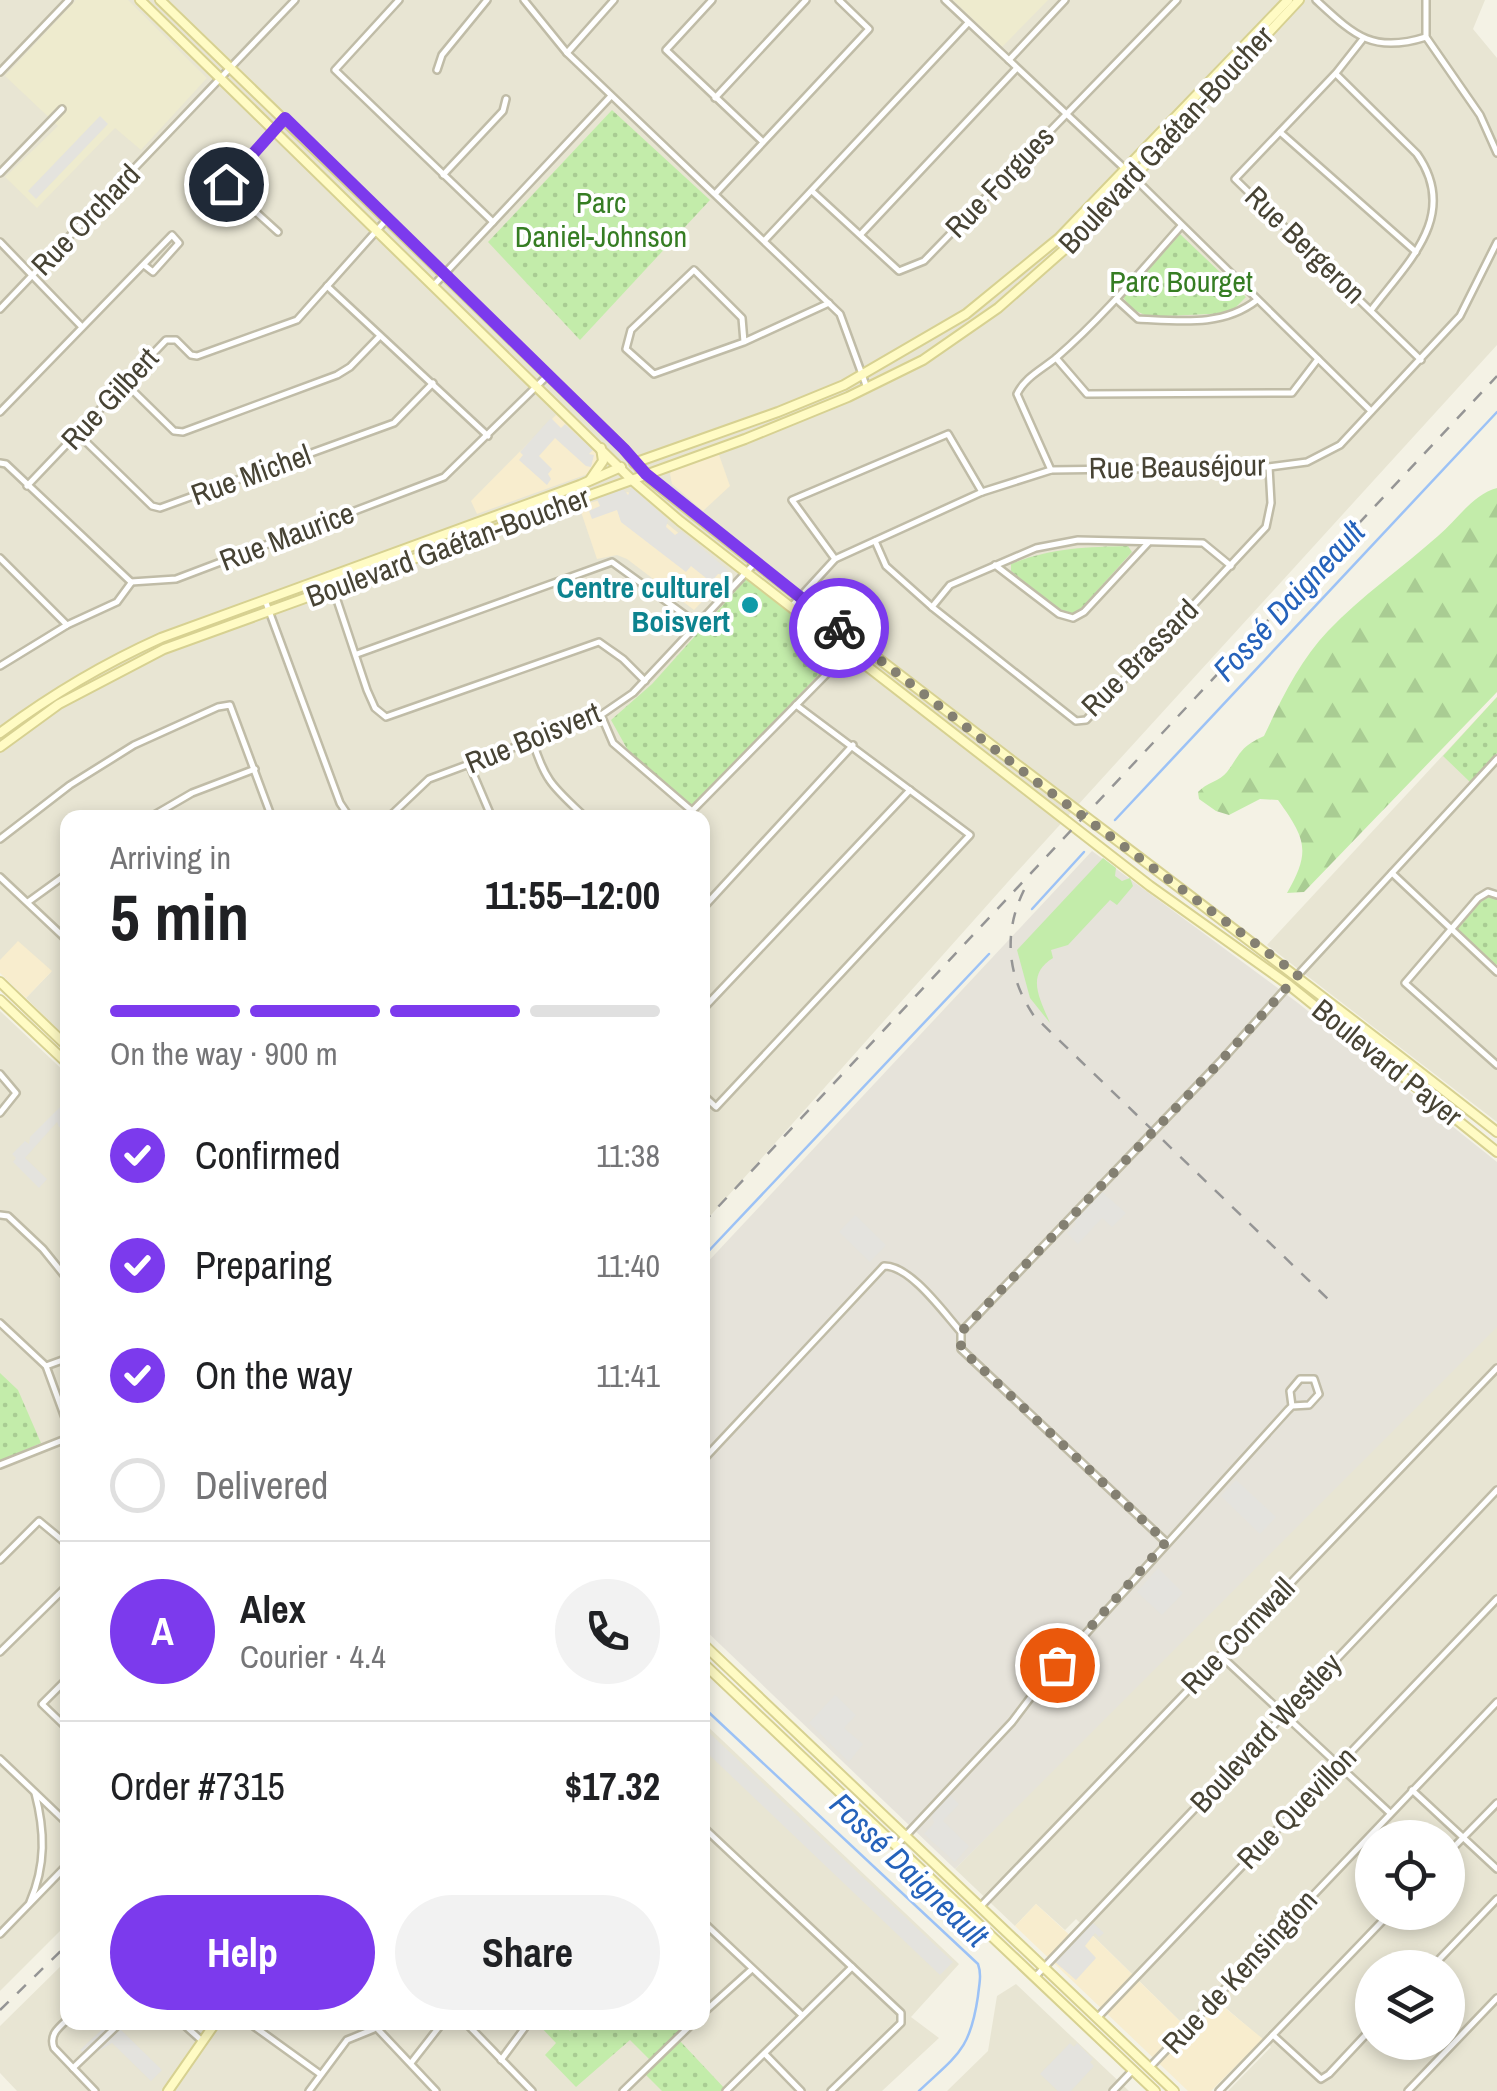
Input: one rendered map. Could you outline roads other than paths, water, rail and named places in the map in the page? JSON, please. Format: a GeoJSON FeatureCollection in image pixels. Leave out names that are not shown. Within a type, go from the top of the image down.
{"type":"FeatureCollection","features":[{"type":"Feature","properties":{"kind":"main road","name":"Boulevard Payer"},"geometry":{"type":"LineString","coordinates":[[140,0],[632,480],[846,653],[1150,886],[1289,985],[1497,1152]]}},
{"type":"Feature","properties":{"kind":"main road","name":"Boulevard Payer"},"geometry":{"type":"LineString","coordinates":[[160,0],[232,66],[646,474],[857,643],[1298,975],[1497,1132]]}},
{"type":"Feature","properties":{"kind":"main road","name":"Boulevard Gaétan-Boucher"},"geometry":{"type":"LineString","coordinates":[[0,733],[40,703],[115,658],[161,638],[778,412],[862,374],[966,314],[1059,238],[1288,0]]}},
{"type":"Feature","properties":{"kind":"main road","name":"Boulevard Gaétan-Boucher"},"geometry":{"type":"LineString","coordinates":[[0,747],[50,710],[138,660],[745,439],[923,360],[998,308],[1074,241],[1299,0]]}},
{"type":"Feature","properties":{"kind":"main road"},"geometry":{"type":"LineString","coordinates":[[590,481],[602,461],[601,448]]}},
{"type":"Feature","properties":{"kind":"main road"},"geometry":{"type":"LineString","coordinates":[[492,517],[496,529]]}},
{"type":"Feature","properties":{"kind":"main road"},"geometry":{"type":"LineString","coordinates":[[689,528],[698,517]]}},
{"type":"Feature","properties":{"kind":"main road"},"geometry":{"type":"LineString","coordinates":[[1019,784],[1027,774]]}},
{"type":"Feature","properties":{"kind":"main road"},"geometry":{"type":"LineString","coordinates":[[0,982],[60,1039]]}},
{"type":"Feature","properties":{"kind":"main road"},"geometry":{"type":"LineString","coordinates":[[0,1000],[60,1056]]}},
{"type":"Feature","properties":{"kind":"main road"},"geometry":{"type":"LineString","coordinates":[[710,1651],[1174,2091]]}},
{"type":"Feature","properties":{"kind":"main road"},"geometry":{"type":"LineString","coordinates":[[710,1670],[1155,2091]]}},
{"type":"Feature","properties":{"kind":"main road"},"geometry":{"type":"LineString","coordinates":[[168,2091],[211,2030]]}},
{"type":"Feature","properties":{"kind":"street"},"geometry":{"type":"LineString","coordinates":[[0,72],[69,0]]}},
{"type":"Feature","properties":{"kind":"street","name":"Rue Orchard"},"geometry":{"type":"LineString","coordinates":[[0,309],[295,0]]}},
{"type":"Feature","properties":{"kind":"street"},"geometry":{"type":"LineString","coordinates":[[399,0],[335,70],[493,222]]}},
{"type":"Feature","properties":{"kind":"street"},"geometry":{"type":"LineString","coordinates":[[437,70],[442,55],[488,0]]}},
{"type":"Feature","properties":{"kind":"street"},"geometry":{"type":"LineString","coordinates":[[524,0],[567,53],[840,314],[867,388]]}},
{"type":"Feature","properties":{"kind":"street"},"geometry":{"type":"LineString","coordinates":[[567,53],[614,0]]}},
{"type":"Feature","properties":{"kind":"street"},"geometry":{"type":"LineString","coordinates":[[712,0],[666,50],[763,142]]}},
{"type":"Feature","properties":{"kind":"street"},"geometry":{"type":"LineString","coordinates":[[715,98],[806,0]]}},
{"type":"Feature","properties":{"kind":"street"},"geometry":{"type":"LineString","coordinates":[[716,192],[869,29],[839,0]]}},
{"type":"Feature","properties":{"kind":"street"},"geometry":{"type":"LineString","coordinates":[[945,0],[1124,168],[1371,411]]}},
{"type":"Feature","properties":{"kind":"street"},"geometry":{"type":"LineString","coordinates":[[1010,60],[1065,0]]}},
{"type":"Feature","properties":{"kind":"street","name":"Rue Forgues"},"geometry":{"type":"LineString","coordinates":[[812,191],[899,270],[924,260],[1178,0]]}},
{"type":"Feature","properties":{"kind":"street"},"geometry":{"type":"LineString","coordinates":[[1316,0],[1362,40],[1399,45],[1426,37]]}},
{"type":"Feature","properties":{"kind":"street"},"geometry":{"type":"LineString","coordinates":[[1426,0],[1426,37],[1480,115],[1497,153]]}},
{"type":"Feature","properties":{"kind":"street"},"geometry":{"type":"LineString","coordinates":[[765,240],[968,22]]}},
{"type":"Feature","properties":{"kind":"street","name":"Rue Bergeron"},"geometry":{"type":"LineString","coordinates":[[1362,40],[1236,179],[1421,360]]}},
{"type":"Feature","properties":{"kind":"street"},"geometry":{"type":"LineString","coordinates":[[861,234],[1017,68]]}},
{"type":"Feature","properties":{"kind":"street"},"geometry":{"type":"LineString","coordinates":[[1336,73],[1426,166],[1435,198],[1426,234],[1416,252],[1372,309]]}},
{"type":"Feature","properties":{"kind":"street"},"geometry":{"type":"LineString","coordinates":[[434,285],[611,96]]}},
{"type":"Feature","properties":{"kind":"street"},"geometry":{"type":"LineString","coordinates":[[443,174],[503,111],[506,98]]}},
{"type":"Feature","properties":{"kind":"street"},"geometry":{"type":"LineString","coordinates":[[0,173],[62,109]]}},
{"type":"Feature","properties":{"kind":"street"},"geometry":{"type":"LineString","coordinates":[[278,232],[226,184],[285,118]]}},
{"type":"Feature","properties":{"kind":"street"},"geometry":{"type":"LineString","coordinates":[[1280,132],[1416,252]]}},
{"type":"Feature","properties":{"kind":"street","name":"Rue Gilbert"},"geometry":{"type":"LineString","coordinates":[[27,486],[166,340],[176,340],[197,356],[297,320],[388,219]]}},
{"type":"Feature","properties":{"kind":"street"},"geometry":{"type":"LineString","coordinates":[[1050,470],[1017,394],[1022,384],[1056,358],[1116,299],[1181,226]]}},
{"type":"Feature","properties":{"kind":"street"},"geometry":{"type":"LineString","coordinates":[[0,412],[172,235],[180,243],[153,272],[144,266]]}},
{"type":"Feature","properties":{"kind":"street"},"geometry":{"type":"LineString","coordinates":[[0,242],[82,327]]}},
{"type":"Feature","properties":{"kind":"street","name":"Rue Beauséjour"},"geometry":{"type":"LineString","coordinates":[[791,607],[834,559],[982,492],[1050,470],[1269,466],[1307,462],[1340,445],[1460,316],[1497,242]]}},
{"type":"Feature","properties":{"kind":"street"},"geometry":{"type":"LineString","coordinates":[[744,342],[742,318],[694,270],[631,330],[626,349],[654,374],[744,342],[829,303]]}},
{"type":"Feature","properties":{"kind":"street"},"geometry":{"type":"LineString","coordinates":[[327,286],[488,436]]}},
{"type":"Feature","properties":{"kind":"street"},"geometry":{"type":"LineString","coordinates":[[1116,299],[1138,319],[1162,320],[1218,320],[1241,312],[1256,300]]}},
{"type":"Feature","properties":{"kind":"street"},"geometry":{"type":"LineString","coordinates":[[125,383],[174,431],[183,432],[336,375],[350,367],[380,336]]}},
{"type":"Feature","properties":{"kind":"street"},"geometry":{"type":"LineString","coordinates":[[1056,358],[1087,394],[1292,393],[1318,359]]}},
{"type":"Feature","properties":{"kind":"street","name":"Rue Maurice"},"geometry":{"type":"LineString","coordinates":[[131,582],[176,579],[444,477],[546,376]]}},
{"type":"Feature","properties":{"kind":"street","name":"Rue Michel"},"geometry":{"type":"LineString","coordinates":[[78,434],[152,506],[160,508],[394,423],[433,383]]}},
{"type":"Feature","properties":{"kind":"street"},"geometry":{"type":"LineString","coordinates":[[834,559],[792,500],[948,434],[982,492]]}},
{"type":"Feature","properties":{"kind":"street"},"geometry":{"type":"LineString","coordinates":[[0,463],[6,464],[131,582],[117,602],[68,625],[0,666]]}},
{"type":"Feature","properties":{"kind":"street","name":"Rue Brassard"},"geometry":{"type":"LineString","coordinates":[[875,541],[886,566],[932,607],[1076,720],[1086,720],[1266,527],[1271,503],[1269,466]]}},
{"type":"Feature","properties":{"kind":"street"},"geometry":{"type":"LineString","coordinates":[[932,607],[950,585],[1036,548],[1078,540],[1203,543],[1231,566]]}},
{"type":"Feature","properties":{"kind":"street"},"geometry":{"type":"LineString","coordinates":[[995,565],[1060,614],[1073,618],[1084,612],[1150,541]]}},
{"type":"Feature","properties":{"kind":"street"},"geometry":{"type":"LineString","coordinates":[[0,558],[68,625]]}},
{"type":"Feature","properties":{"kind":"street"},"geometry":{"type":"LineString","coordinates":[[357,654],[612,562],[696,623]]}},
{"type":"Feature","properties":{"kind":"street","name":"Rue Boisvert"},"geometry":{"type":"LineString","coordinates":[[397,810],[429,780],[601,714],[633,693],[755,563]]}},
{"type":"Feature","properties":{"kind":"street"},"geometry":{"type":"LineString","coordinates":[[329,576],[375,708],[386,717],[599,642],[624,658],[645,681]]}},
{"type":"Feature","properties":{"kind":"street"},"geometry":{"type":"LineString","coordinates":[[265,600],[345,810]]}},
{"type":"Feature","properties":{"kind":"street"},"geometry":{"type":"LineString","coordinates":[[693,810],[857,643]]}},
{"type":"Feature","properties":{"kind":"street"},"geometry":{"type":"LineString","coordinates":[[0,654],[8,660]]}},
{"type":"Feature","properties":{"kind":"street"},"geometry":{"type":"LineString","coordinates":[[710,1101],[716,1107],[970,836],[796,705]]}},
{"type":"Feature","properties":{"kind":"street"},"geometry":{"type":"LineString","coordinates":[[0,839],[70,786],[134,745],[218,707],[230,706],[269,810]]}},
{"type":"Feature","properties":{"kind":"street"},"geometry":{"type":"LineString","coordinates":[[601,714],[613,742],[691,810]]}},
{"type":"Feature","properties":{"kind":"street"},"geometry":{"type":"LineString","coordinates":[[533,742],[542,772],[551,786],[577,810]]}},
{"type":"Feature","properties":{"kind":"street"},"geometry":{"type":"LineString","coordinates":[[710,900],[853,745]]}},
{"type":"Feature","properties":{"kind":"street"},"geometry":{"type":"LineString","coordinates":[[469,764],[489,810]]}},
{"type":"Feature","properties":{"kind":"street"},"geometry":{"type":"LineString","coordinates":[[961,1332],[1495,765]]}},
{"type":"Feature","properties":{"kind":"street"},"geometry":{"type":"LineString","coordinates":[[162,810],[192,793],[254,769]]}},
{"type":"Feature","properties":{"kind":"street"},"geometry":{"type":"LineString","coordinates":[[710,1002],[910,790]]}},
{"type":"Feature","properties":{"kind":"street"},"geometry":{"type":"LineString","coordinates":[[1392,873],[1496,968]]}},
{"type":"Feature","properties":{"kind":"street"},"geometry":{"type":"LineString","coordinates":[[0,877],[60,932]]}},
{"type":"Feature","properties":{"kind":"street"},"geometry":{"type":"LineString","coordinates":[[28,902],[60,879]]}},
{"type":"Feature","properties":{"kind":"street"},"geometry":{"type":"LineString","coordinates":[[1497,894],[1488,892],[1478,898],[1404,983],[1497,1066]]}},
{"type":"Feature","properties":{"kind":"street"},"geometry":{"type":"LineString","coordinates":[[0,1074],[16,1092],[0,1113]]}},
{"type":"Feature","properties":{"kind":"street"},"geometry":{"type":"LineString","coordinates":[[0,1214],[8,1216],[60,1270]]}},
{"type":"Feature","properties":{"kind":"street"},"geometry":{"type":"LineString","coordinates":[[710,1452],[884,1266],[894,1266],[917,1282],[961,1332],[961,1349],[1166,1542]]}},
{"type":"Feature","properties":{"kind":"street"},"geometry":{"type":"LineString","coordinates":[[0,1323],[46,1366],[60,1404]]}},
{"type":"Feature","properties":{"kind":"street"},"geometry":{"type":"LineString","coordinates":[[46,1366],[60,1361]]}},
{"type":"Feature","properties":{"kind":"street","name":"Rue Cornwall"},"geometry":{"type":"LineString","coordinates":[[980,1906],[1497,1368]]}},
{"type":"Feature","properties":{"kind":"street"},"geometry":{"type":"LineString","coordinates":[[896,1846],[1012,1722],[1035,1690],[1166,1542],[1292,1406],[1309,1405],[1319,1394],[1314,1379],[1300,1379],[1290,1391],[1292,1406]]}},
{"type":"Feature","properties":{"kind":"street"},"geometry":{"type":"LineString","coordinates":[[0,1465],[60,1441]]}},
{"type":"Feature","properties":{"kind":"street","name":"Boulevard Westley"},"geometry":{"type":"LineString","coordinates":[[1035,1977],[1497,1490]]}},
{"type":"Feature","properties":{"kind":"street"},"geometry":{"type":"LineString","coordinates":[[0,1560],[39,1521],[60,1538]]}},
{"type":"Feature","properties":{"kind":"street"},"geometry":{"type":"LineString","coordinates":[[0,1652],[60,1593]]}},
{"type":"Feature","properties":{"kind":"street","name":"Rue Quevillon"},"geometry":{"type":"LineString","coordinates":[[1097,2018],[1497,1599]]}},
{"type":"Feature","properties":{"kind":"street"},"geometry":{"type":"LineString","coordinates":[[1220,1655],[1390,1813]]}},
{"type":"Feature","properties":{"kind":"street"},"geometry":{"type":"LineString","coordinates":[[60,1686],[42,1704],[60,1721]]}},
{"type":"Feature","properties":{"kind":"street","name":"Rue de Kensington"},"geometry":{"type":"LineString","coordinates":[[1149,2068],[1497,1702]]}},
{"type":"Feature","properties":{"kind":"street"},"geometry":{"type":"LineString","coordinates":[[0,1759],[60,1816]]}},
{"type":"Feature","properties":{"kind":"street"},"geometry":{"type":"LineString","coordinates":[[1412,1790],[1446,1820]]}},
{"type":"Feature","properties":{"kind":"street"},"geometry":{"type":"LineString","coordinates":[[30,1902],[43,1858],[44,1836],[35,1793]]}},
{"type":"Feature","properties":{"kind":"street"},"geometry":{"type":"LineString","coordinates":[[1465,1835],[1497,1802]]}},
{"type":"Feature","properties":{"kind":"street"},"geometry":{"type":"LineString","coordinates":[[710,1834],[902,2017],[901,2023],[831,2091]]}},
{"type":"Feature","properties":{"kind":"street"},"geometry":{"type":"LineString","coordinates":[[1465,1837],[1497,1870]]}},
{"type":"Feature","properties":{"kind":"street"},"geometry":{"type":"LineString","coordinates":[[0,1934],[60,1872]]}},
{"type":"Feature","properties":{"kind":"street"},"geometry":{"type":"LineString","coordinates":[[1448,1950],[1497,1899]]}},
{"type":"Feature","properties":{"kind":"street"},"geometry":{"type":"LineString","coordinates":[[710,1929],[802,2016]]}},
{"type":"Feature","properties":{"kind":"street"},"geometry":{"type":"LineString","coordinates":[[1219,2091],[1373,1930]]}},
{"type":"Feature","properties":{"kind":"street"},"geometry":{"type":"LineString","coordinates":[[726,2091],[852,1967]]}},
{"type":"Feature","properties":{"kind":"street"},"geometry":{"type":"LineString","coordinates":[[710,2007],[752,1968]]}},
{"type":"Feature","properties":{"kind":"street"},"geometry":{"type":"LineString","coordinates":[[1408,2091],[1497,1998]]}},
{"type":"Feature","properties":{"kind":"street"},"geometry":{"type":"LineString","coordinates":[[60,2027],[52,2041],[95,2091]]}},
{"type":"Feature","properties":{"kind":"street"},"geometry":{"type":"LineString","coordinates":[[73,2068],[112,2030]]}},
{"type":"Feature","properties":{"kind":"street"},"geometry":{"type":"LineString","coordinates":[[190,2030],[203,2042]]}},
{"type":"Feature","properties":{"kind":"street"},"geometry":{"type":"LineString","coordinates":[[259,2030],[320,2074]]}},
{"type":"Feature","properties":{"kind":"street"},"geometry":{"type":"LineString","coordinates":[[309,2091],[347,2040],[366,2030]]}},
{"type":"Feature","properties":{"kind":"street"},"geometry":{"type":"LineString","coordinates":[[377,2030],[436,2091]]}},
{"type":"Feature","properties":{"kind":"street"},"geometry":{"type":"LineString","coordinates":[[410,2064],[437,2030]]}},
{"type":"Feature","properties":{"kind":"street"},"geometry":{"type":"LineString","coordinates":[[473,2030],[532,2091]]}},
{"type":"Feature","properties":{"kind":"street"},"geometry":{"type":"LineString","coordinates":[[501,2060],[523,2030]]}},
{"type":"Feature","properties":{"kind":"street"},"geometry":{"type":"LineString","coordinates":[[623,2091],[686,2030]]}},
{"type":"Feature","properties":{"kind":"street"},"geometry":{"type":"LineString","coordinates":[[1272,2035],[1320,2079],[1355,2046]]}},
{"type":"Feature","properties":{"kind":"street"},"geometry":{"type":"LineString","coordinates":[[766,2054],[801,2091]]}},
{"type":"Feature","properties":{"kind":"street"},"geometry":{"type":"LineString","coordinates":[[1114,2091],[1133,2070]]}},
{"type":"Feature","properties":{"kind":"waterway","name":"Fossé Daigneault"},"geometry":{"type":"LineString","coordinates":[[1115,820],[1497,412]]}},
{"type":"Feature","properties":{"kind":"waterway","name":"Fossé Daigneault"},"geometry":{"type":"LineString","coordinates":[[1032,909],[1084,852]]}},
{"type":"Feature","properties":{"kind":"waterway","name":"Fossé Daigneault"},"geometry":{"type":"LineString","coordinates":[[710,1250],[989,954]]}},
{"type":"Feature","properties":{"kind":"waterway","name":"Fossé Daigneault"},"geometry":{"type":"LineString","coordinates":[[710,1713],[978,1964],[978,1996],[966,2041],[919,2091]]}},
{"type":"Feature","properties":{"kind":"railway"},"geometry":{"type":"LineString","coordinates":[[710,1215],[1497,376]]}},
{"type":"Feature","properties":{"kind":"railway"},"geometry":{"type":"LineString","coordinates":[[1024,890],[1013,922],[1011,954],[1018,985],[1034,1016],[1328,1299]]}},
{"type":"Feature","properties":{"kind":"railway"},"geometry":{"type":"LineString","coordinates":[[0,2010],[60,1952]]}},
{"type":"Feature","properties":{"kind":"place","name":"Centre culturel Boisvert"},"geometry":{"type":"Point","coordinates":[750,605]}},
{"type":"Feature","properties":{"kind":"park label","name":"Parc Daniel-Johnson"},"geometry":{"type":"Point","coordinates":[601,220]}},
{"type":"Feature","properties":{"kind":"park label","name":"Parc Bourget"},"geometry":{"type":"Point","coordinates":[1181,282]}}]}
